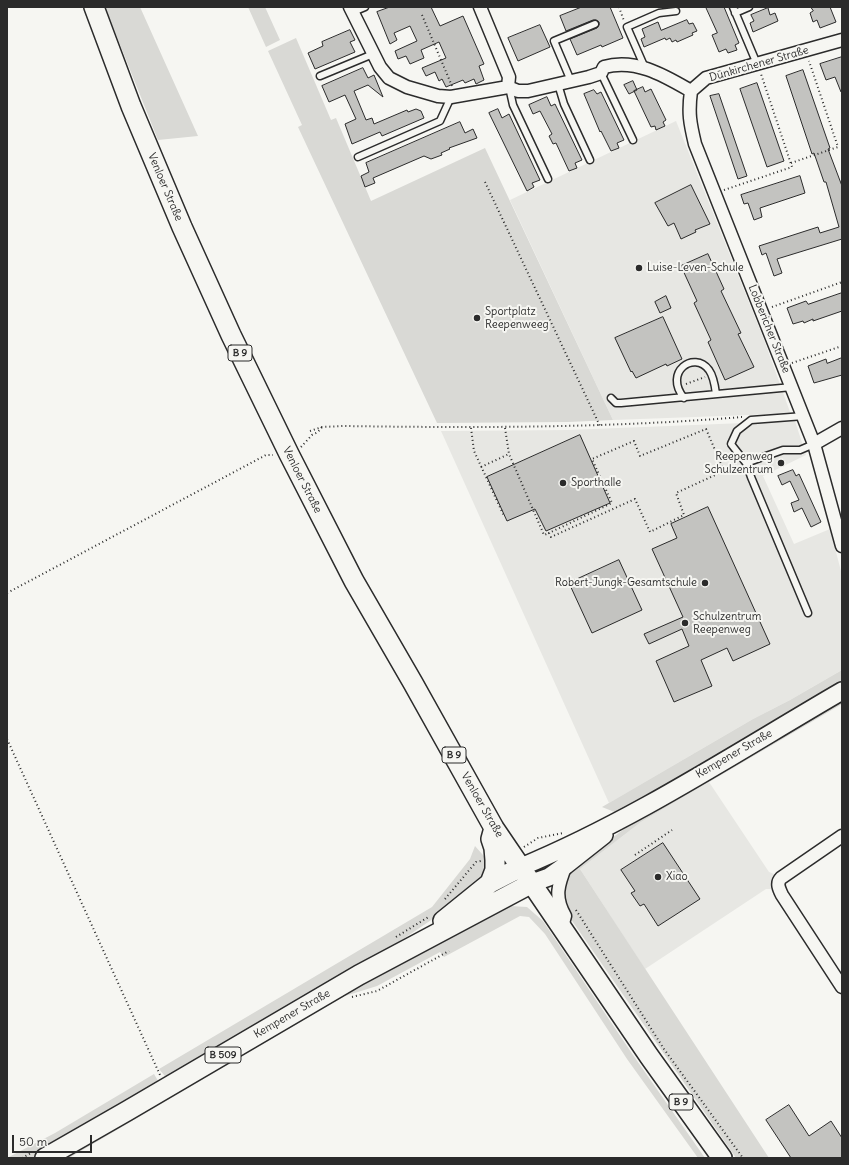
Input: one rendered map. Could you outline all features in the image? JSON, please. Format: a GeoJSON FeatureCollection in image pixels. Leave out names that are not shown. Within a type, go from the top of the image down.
{"type":"FeatureCollection","features":[{"type":"Feature","properties":{"kind":"main road","name":"Venloer Straße"},"geometry":{"type":"LineString","coordinates":[[94,7],[131,106],[182,227],[231,334],[289,454],[354,581],[494,828],[649,1056],[718,1153]]}},
{"type":"Feature","properties":{"kind":"main road"},"geometry":{"type":"LineString","coordinates":[[490,883],[496,860],[491,839],[494,828]]}},
{"type":"Feature","properties":{"kind":"main road","name":"Kempener Straße"},"geometry":{"type":"LineString","coordinates":[[417,944],[490,883],[521,867]]}},
{"type":"Feature","properties":{"kind":"main road","name":"Kempener Straße"},"geometry":{"type":"LineString","coordinates":[[45,1158],[359,975],[532,883]]}},
{"type":"Feature","properties":{"kind":"street"},"geometry":{"type":"LineString","coordinates":[[480,7],[509,77],[508,87]]}},
{"type":"Feature","properties":{"kind":"street"},"geometry":{"type":"LineString","coordinates":[[352,10],[380,67],[389,78],[407,87],[438,96],[454,96],[508,87],[518,91],[528,91],[601,73],[604,67],[612,64],[622,64],[644,68],[665,76],[691,91]]}},
{"type":"Feature","properties":{"kind":"street","name":"Dünkirchener Straße"},"geometry":{"type":"LineString","coordinates":[[691,91],[706,78],[842,40]]}},
{"type":"Feature","properties":{"kind":"street","name":"Lobbericher Straße"},"geometry":{"type":"LineString","coordinates":[[691,91],[688,109],[695,144],[804,416],[814,444],[842,546]]}},
{"type":"Feature","properties":{"kind":"street"},"geometry":{"type":"LineString","coordinates":[[814,444],[842,428]]}},
{"type":"Feature","properties":{"kind":"street","name":"Kempener Straße"},"geometry":{"type":"LineString","coordinates":[[521,867],[544,858],[625,816],[729,758],[842,691]]}},
{"type":"Feature","properties":{"kind":"street","name":"Kempener Straße"},"geometry":{"type":"LineString","coordinates":[[532,883],[549,877],[566,865],[616,826],[625,816]]}},
{"type":"Feature","properties":{"kind":"street"},"geometry":{"type":"LineString","coordinates":[[842,836],[781,878],[778,888],[842,987]]}},
{"type":"Feature","properties":{"kind":"street"},"geometry":{"type":"LineString","coordinates":[[562,927],[565,916],[559,903],[558,890],[566,865]]}},
{"type":"Feature","properties":{"kind":"street"},"geometry":{"type":"LineString","coordinates":[[718,1153],[725,1149],[732,1158]]}},
{"type":"Feature","properties":{"kind":"lane"},"geometry":{"type":"LineString","coordinates":[[352,10],[365,7]]}},
{"type":"Feature","properties":{"kind":"lane"},"geometry":{"type":"LineString","coordinates":[[749,7],[734,10],[757,64]]}},
{"type":"Feature","properties":{"kind":"lane"},"geometry":{"type":"LineString","coordinates":[[644,68],[627,27],[659,14],[676,11]]}},
{"type":"Feature","properties":{"kind":"lane"},"geometry":{"type":"LineString","coordinates":[[571,81],[554,41],[595,24]]}},
{"type":"Feature","properties":{"kind":"lane"},"geometry":{"type":"LineString","coordinates":[[320,76],[373,54]]}},
{"type":"Feature","properties":{"kind":"lane"},"geometry":{"type":"LineString","coordinates":[[601,73],[633,140]]}},
{"type":"Feature","properties":{"kind":"lane"},"geometry":{"type":"LineString","coordinates":[[558,84],[564,104],[590,160]]}},
{"type":"Feature","properties":{"kind":"lane"},"geometry":{"type":"LineString","coordinates":[[508,87],[513,105],[548,179]]}},
{"type":"Feature","properties":{"kind":"lane"},"geometry":{"type":"LineString","coordinates":[[358,156],[440,121],[454,96]]}},
{"type":"Feature","properties":{"kind":"lane"},"geometry":{"type":"LineString","coordinates":[[684,398],[679,392],[676,383],[678,372],[684,365],[693,362],[701,364],[709,370],[714,380],[716,394]]}},
{"type":"Feature","properties":{"kind":"lane"},"geometry":{"type":"LineString","coordinates":[[611,398],[616,403],[792,388]]}},
{"type":"Feature","properties":{"kind":"lane"},"geometry":{"type":"LineString","coordinates":[[804,416],[751,420],[736,431],[731,444],[746,463],[808,613]]}},
{"type":"Feature","properties":{"kind":"lane"},"geometry":{"type":"LineString","coordinates":[[746,463],[783,450],[800,450],[814,444]]}},
{"type":"Feature","properties":{"kind":"path"},"geometry":{"type":"LineString","coordinates":[[618,7],[627,27]]}},
{"type":"Feature","properties":{"kind":"path"},"geometry":{"type":"LineString","coordinates":[[422,15],[454,96]]}},
{"type":"Feature","properties":{"kind":"path"},"geometry":{"type":"LineString","coordinates":[[791,163],[838,147],[805,50]]}},
{"type":"Feature","properties":{"kind":"path"},"geometry":{"type":"LineString","coordinates":[[715,192],[792,167],[757,64]]}},
{"type":"Feature","properties":{"kind":"path"},"geometry":{"type":"LineString","coordinates":[[485,182],[600,426]]}},
{"type":"Feature","properties":{"kind":"path"},"geometry":{"type":"LineString","coordinates":[[761,311],[842,282]]}},
{"type":"Feature","properties":{"kind":"path"},"geometry":{"type":"LineString","coordinates":[[784,366],[842,346]]}},
{"type":"Feature","properties":{"kind":"path"},"geometry":{"type":"LineString","coordinates":[[678,387],[711,374]]}},
{"type":"Feature","properties":{"kind":"path"},"geometry":{"type":"LineString","coordinates":[[310,430],[322,427],[344,426],[505,428],[600,426],[746,417]]}},
{"type":"Feature","properties":{"kind":"path"},"geometry":{"type":"LineString","coordinates":[[471,428],[474,451],[504,516]]}},
{"type":"Feature","properties":{"kind":"path"},"geometry":{"type":"LineString","coordinates":[[505,428],[509,454],[544,535],[612,503],[592,459],[634,441],[640,456],[706,429],[723,467],[724,471],[676,493],[684,515],[650,532],[636,499],[551,537],[549,533]]}},
{"type":"Feature","properties":{"kind":"path"},"geometry":{"type":"LineString","coordinates":[[481,467],[509,454]]}},
{"type":"Feature","properties":{"kind":"path"},"geometry":{"type":"LineString","coordinates":[[7,593],[266,455]]}},
{"type":"Feature","properties":{"kind":"path"},"geometry":{"type":"LineString","coordinates":[[723,467],[746,463]]}},
{"type":"Feature","properties":{"kind":"path"},"geometry":{"type":"LineString","coordinates":[[7,739],[161,1077],[168,1087]]}},
{"type":"Feature","properties":{"kind":"path"},"geometry":{"type":"LineString","coordinates":[[635,855],[672,830]]}},
{"type":"Feature","properties":{"kind":"path"},"geometry":{"type":"LineString","coordinates":[[572,905],[664,1049],[743,1158]]}},
{"type":"Feature","properties":{"kind":"path"},"geometry":{"type":"LineString","coordinates":[[346,998],[377,991],[448,951]]}},
{"type":"Feature","properties":{"kind":"shaded area"},"geometry":{"type":"Polygon","coordinates":[[[105,7],[140,7],[198,136],[158,140],[105,7]]]}},
{"type":"Feature","properties":{"kind":"shaded area"},"geometry":{"type":"Polygon","coordinates":[[[248,7],[265,7],[280,40],[266,47],[248,7]]]}},
{"type":"Feature","properties":{"kind":"shaded area","name":"Sportplatz Reepenweeg"},"geometry":{"type":"Polygon","coordinates":[[[296,38],[331,120],[336,118],[371,201],[485,148],[613,420],[568,422],[437,423],[298,127],[302,125],[268,51],[296,38]]]}},
{"type":"Feature","properties":{"kind":"shaded area","name":"Luise-Leven-Schule"},"geometry":{"type":"Polygon","coordinates":[[[676,121],[763,337],[790,412],[776,414],[613,420],[510,200],[676,121]]]}},
{"type":"Feature","properties":{"kind":"shaded area","name":"Schulzentrum Reepenweg"},"geometry":{"type":"Polygon","coordinates":[[[795,421],[806,455],[763,476],[794,544],[830,529],[842,575],[842,670],[790,700],[753,719],[609,803],[441,431],[568,430],[795,421]]]}},
{"type":"Feature","properties":{"kind":"shaded area"},"geometry":{"type":"Polygon","coordinates":[[[842,670],[842,683],[672,784],[617,813],[602,807],[753,719],[790,700],[842,670]]]}},
{"type":"Feature","properties":{"kind":"shaded area"},"geometry":{"type":"Polygon","coordinates":[[[842,696],[842,704],[641,822],[580,869],[769,1158],[736,1158],[568,915],[562,893],[566,875],[658,804],[842,696]]]}},
{"type":"Feature","properties":{"kind":"shaded area"},"geometry":{"type":"Polygon","coordinates":[[[709,782],[769,872],[774,874],[771,881],[771,889],[766,889],[645,969],[580,869],[641,822],[709,782]]]}},
{"type":"Feature","properties":{"kind":"shaded area"},"geometry":{"type":"Polygon","coordinates":[[[475,846],[490,863],[477,889],[384,952],[169,1081],[159,1069],[432,907],[470,859],[475,846]]]}},
{"type":"Feature","properties":{"kind":"shaded area"},"geometry":{"type":"Polygon","coordinates":[[[510,906],[527,907],[543,921],[633,1055],[705,1158],[698,1158],[627,1059],[545,934],[529,917],[520,916],[444,957],[440,952],[377,986],[345,996],[69,1158],[56,1158],[360,980],[376,978],[510,906]]]}},
{"type":"Feature","properties":{"kind":"shaded area"},"geometry":{"type":"Polygon","coordinates":[[[154,1074],[161,1086],[60,1146],[34,1158],[7,1158],[55,1133],[154,1074]]]}},
{"type":"Feature","properties":{"kind":"building"},"geometry":{"type":"Polygon","coordinates":[[[390,7],[431,7],[440,26],[463,16],[484,64],[479,66],[484,80],[476,84],[474,79],[465,83],[463,80],[446,87],[442,79],[439,81],[435,72],[426,76],[422,68],[446,58],[439,42],[421,50],[424,58],[410,64],[406,56],[398,59],[395,51],[417,41],[410,26],[394,33],[397,40],[390,44],[377,12],[390,7]]]}},
{"type":"Feature","properties":{"kind":"building"},"geometry":{"type":"Polygon","coordinates":[[[582,7],[610,7],[623,38],[577,55],[570,39],[597,28],[599,22],[593,20],[566,31],[560,16],[582,7]]]}},
{"type":"Feature","properties":{"kind":"building"},"geometry":{"type":"Polygon","coordinates":[[[706,7],[724,7],[739,43],[735,45],[737,50],[728,53],[726,49],[719,52],[712,35],[717,33],[706,7]]]}},
{"type":"Feature","properties":{"kind":"building"},"geometry":{"type":"Polygon","coordinates":[[[811,7],[830,7],[836,22],[820,28],[817,20],[813,22],[810,13],[813,11],[811,7]]]}},
{"type":"Feature","properties":{"kind":"building"},"geometry":{"type":"Polygon","coordinates":[[[768,8],[770,15],[775,13],[778,21],[753,32],[750,23],[754,21],[751,15],[768,8]]]}},
{"type":"Feature","properties":{"kind":"building"},"geometry":{"type":"Polygon","coordinates":[[[687,20],[689,24],[693,23],[697,31],[692,33],[693,35],[677,42],[676,40],[672,42],[670,38],[666,40],[665,38],[644,47],[641,39],[645,37],[642,29],[658,22],[661,30],[687,20]]]}},
{"type":"Feature","properties":{"kind":"building"},"geometry":{"type":"Polygon","coordinates":[[[540,25],[550,47],[518,61],[508,38],[540,25]]]}},
{"type":"Feature","properties":{"kind":"building"},"geometry":{"type":"Polygon","coordinates":[[[350,30],[355,40],[350,42],[355,52],[315,69],[308,53],[323,46],[322,42],[350,30]]]}},
{"type":"Feature","properties":{"kind":"building"},"geometry":{"type":"Polygon","coordinates":[[[842,57],[841,92],[835,77],[826,80],[820,64],[842,57]]]}},
{"type":"Feature","properties":{"kind":"building"},"geometry":{"type":"Polygon","coordinates":[[[363,68],[368,78],[374,75],[383,97],[368,85],[354,91],[366,120],[372,118],[374,124],[407,110],[408,112],[416,109],[421,111],[424,118],[382,136],[380,132],[352,144],[345,124],[356,119],[345,95],[329,102],[322,86],[363,68]]]}},
{"type":"Feature","properties":{"kind":"building"},"geometry":{"type":"Polygon","coordinates":[[[803,70],[830,148],[828,149],[842,186],[842,239],[777,259],[782,273],[774,276],[766,253],[762,255],[759,246],[818,227],[820,233],[839,227],[826,182],[824,182],[814,153],[812,154],[786,76],[803,70]]]}},
{"type":"Feature","properties":{"kind":"building"},"geometry":{"type":"Polygon","coordinates":[[[633,81],[637,90],[629,94],[624,85],[633,81]]]}},
{"type":"Feature","properties":{"kind":"building"},"geometry":{"type":"Polygon","coordinates":[[[757,83],[784,161],[767,167],[740,89],[757,83]]]}},
{"type":"Feature","properties":{"kind":"building"},"geometry":{"type":"Polygon","coordinates":[[[643,87],[645,92],[651,89],[666,120],[663,122],[665,126],[656,130],[655,126],[651,127],[634,91],[643,87]]]}},
{"type":"Feature","properties":{"kind":"building"},"geometry":{"type":"Polygon","coordinates":[[[594,90],[597,94],[601,92],[624,140],[617,143],[619,148],[611,151],[601,131],[600,132],[584,94],[594,90]]]}},
{"type":"Feature","properties":{"kind":"building"},"geometry":{"type":"Polygon","coordinates":[[[719,94],[747,176],[738,179],[710,96],[719,94]]]}},
{"type":"Feature","properties":{"kind":"building"},"geometry":{"type":"Polygon","coordinates":[[[547,97],[551,106],[555,104],[582,160],[575,163],[577,168],[569,171],[556,143],[553,144],[549,136],[552,134],[540,111],[533,114],[529,105],[547,97]]]}},
{"type":"Feature","properties":{"kind":"building"},"geometry":{"type":"Polygon","coordinates":[[[498,109],[502,118],[509,114],[540,180],[532,183],[534,187],[527,191],[489,113],[498,109]]]}},
{"type":"Feature","properties":{"kind":"building"},"geometry":{"type":"Polygon","coordinates":[[[460,122],[465,133],[473,129],[477,138],[449,148],[450,149],[441,153],[442,155],[431,159],[424,156],[373,178],[375,183],[365,187],[361,176],[369,172],[366,163],[460,122]]]}},
{"type":"Feature","properties":{"kind":"building"},"geometry":{"type":"Polygon","coordinates":[[[800,176],[805,193],[760,208],[762,217],[754,220],[748,203],[744,204],[741,195],[800,176]]]}},
{"type":"Feature","properties":{"kind":"building"},"geometry":{"type":"Polygon","coordinates":[[[691,185],[710,224],[695,230],[696,232],[681,239],[674,223],[668,226],[655,203],[691,185]]]}},
{"type":"Feature","properties":{"kind":"building"},"geometry":{"type":"Polygon","coordinates":[[[708,254],[724,289],[721,291],[741,333],[738,334],[754,367],[725,380],[708,342],[711,340],[694,303],[697,301],[681,266],[708,254]]]}},
{"type":"Feature","properties":{"kind":"building"},"geometry":{"type":"Polygon","coordinates":[[[842,293],[842,311],[813,321],[813,319],[804,323],[803,321],[793,324],[787,308],[806,301],[808,304],[842,293]]]}},
{"type":"Feature","properties":{"kind":"building"},"geometry":{"type":"Polygon","coordinates":[[[666,296],[671,308],[660,313],[655,302],[666,296]]]}},
{"type":"Feature","properties":{"kind":"building"},"geometry":{"type":"Polygon","coordinates":[[[663,317],[682,359],[667,366],[666,364],[636,378],[632,371],[631,372],[615,338],[663,317]]]}},
{"type":"Feature","properties":{"kind":"building"},"geometry":{"type":"Polygon","coordinates":[[[842,358],[842,375],[814,383],[808,366],[826,359],[827,363],[842,358]]]}},
{"type":"Feature","properties":{"kind":"building","name":"Sporthalle"},"geometry":{"type":"Polygon","coordinates":[[[580,435],[610,503],[546,531],[535,509],[507,521],[487,477],[580,435]]]}},
{"type":"Feature","properties":{"kind":"building"},"geometry":{"type":"Polygon","coordinates":[[[793,470],[796,476],[799,474],[821,522],[811,527],[802,508],[794,512],[791,503],[799,500],[790,481],[782,485],[778,476],[793,470]]]}},
{"type":"Feature","properties":{"kind":"building","name":"Robert-Jungk-Gesamtschule"},"geometry":{"type":"Polygon","coordinates":[[[708,507],[770,644],[733,661],[727,648],[701,660],[712,686],[674,702],[656,661],[689,646],[682,629],[649,644],[644,634],[683,617],[652,549],[677,538],[671,524],[708,507]]]}},
{"type":"Feature","properties":{"kind":"building"},"geometry":{"type":"Polygon","coordinates":[[[619,560],[642,610],[592,633],[569,583],[619,560]]]}},
{"type":"Feature","properties":{"kind":"building"},"geometry":{"type":"Polygon","coordinates":[[[663,843],[700,899],[658,926],[644,904],[640,906],[631,893],[635,891],[621,870],[663,843]]]}},
{"type":"Feature","properties":{"kind":"building"},"geometry":{"type":"Polygon","coordinates":[[[789,1105],[809,1136],[831,1121],[842,1138],[842,1158],[791,1158],[766,1120],[789,1105]]]}},
{"type":"Feature","properties":{"kind":"place","name":"Luise-Leven-Schule"},"geometry":{"type":"Point","coordinates":[639,268]}},
{"type":"Feature","properties":{"kind":"place","name":"Sportplatz Reepenweeg"},"geometry":{"type":"Point","coordinates":[477,318]}},
{"type":"Feature","properties":{"kind":"place","name":"Reepenweg Schulzentrum"},"geometry":{"type":"Point","coordinates":[781,463]}},
{"type":"Feature","properties":{"kind":"place","name":"Sporthalle"},"geometry":{"type":"Point","coordinates":[563,483]}},
{"type":"Feature","properties":{"kind":"place","name":"Robert-Jungk-Gesamtschule"},"geometry":{"type":"Point","coordinates":[705,583]}},
{"type":"Feature","properties":{"kind":"place","name":"Schulzentrum Reepenweg"},"geometry":{"type":"Point","coordinates":[685,623]}},
{"type":"Feature","properties":{"kind":"place","name":"Xiao"},"geometry":{"type":"Point","coordinates":[658,877]}}]}
